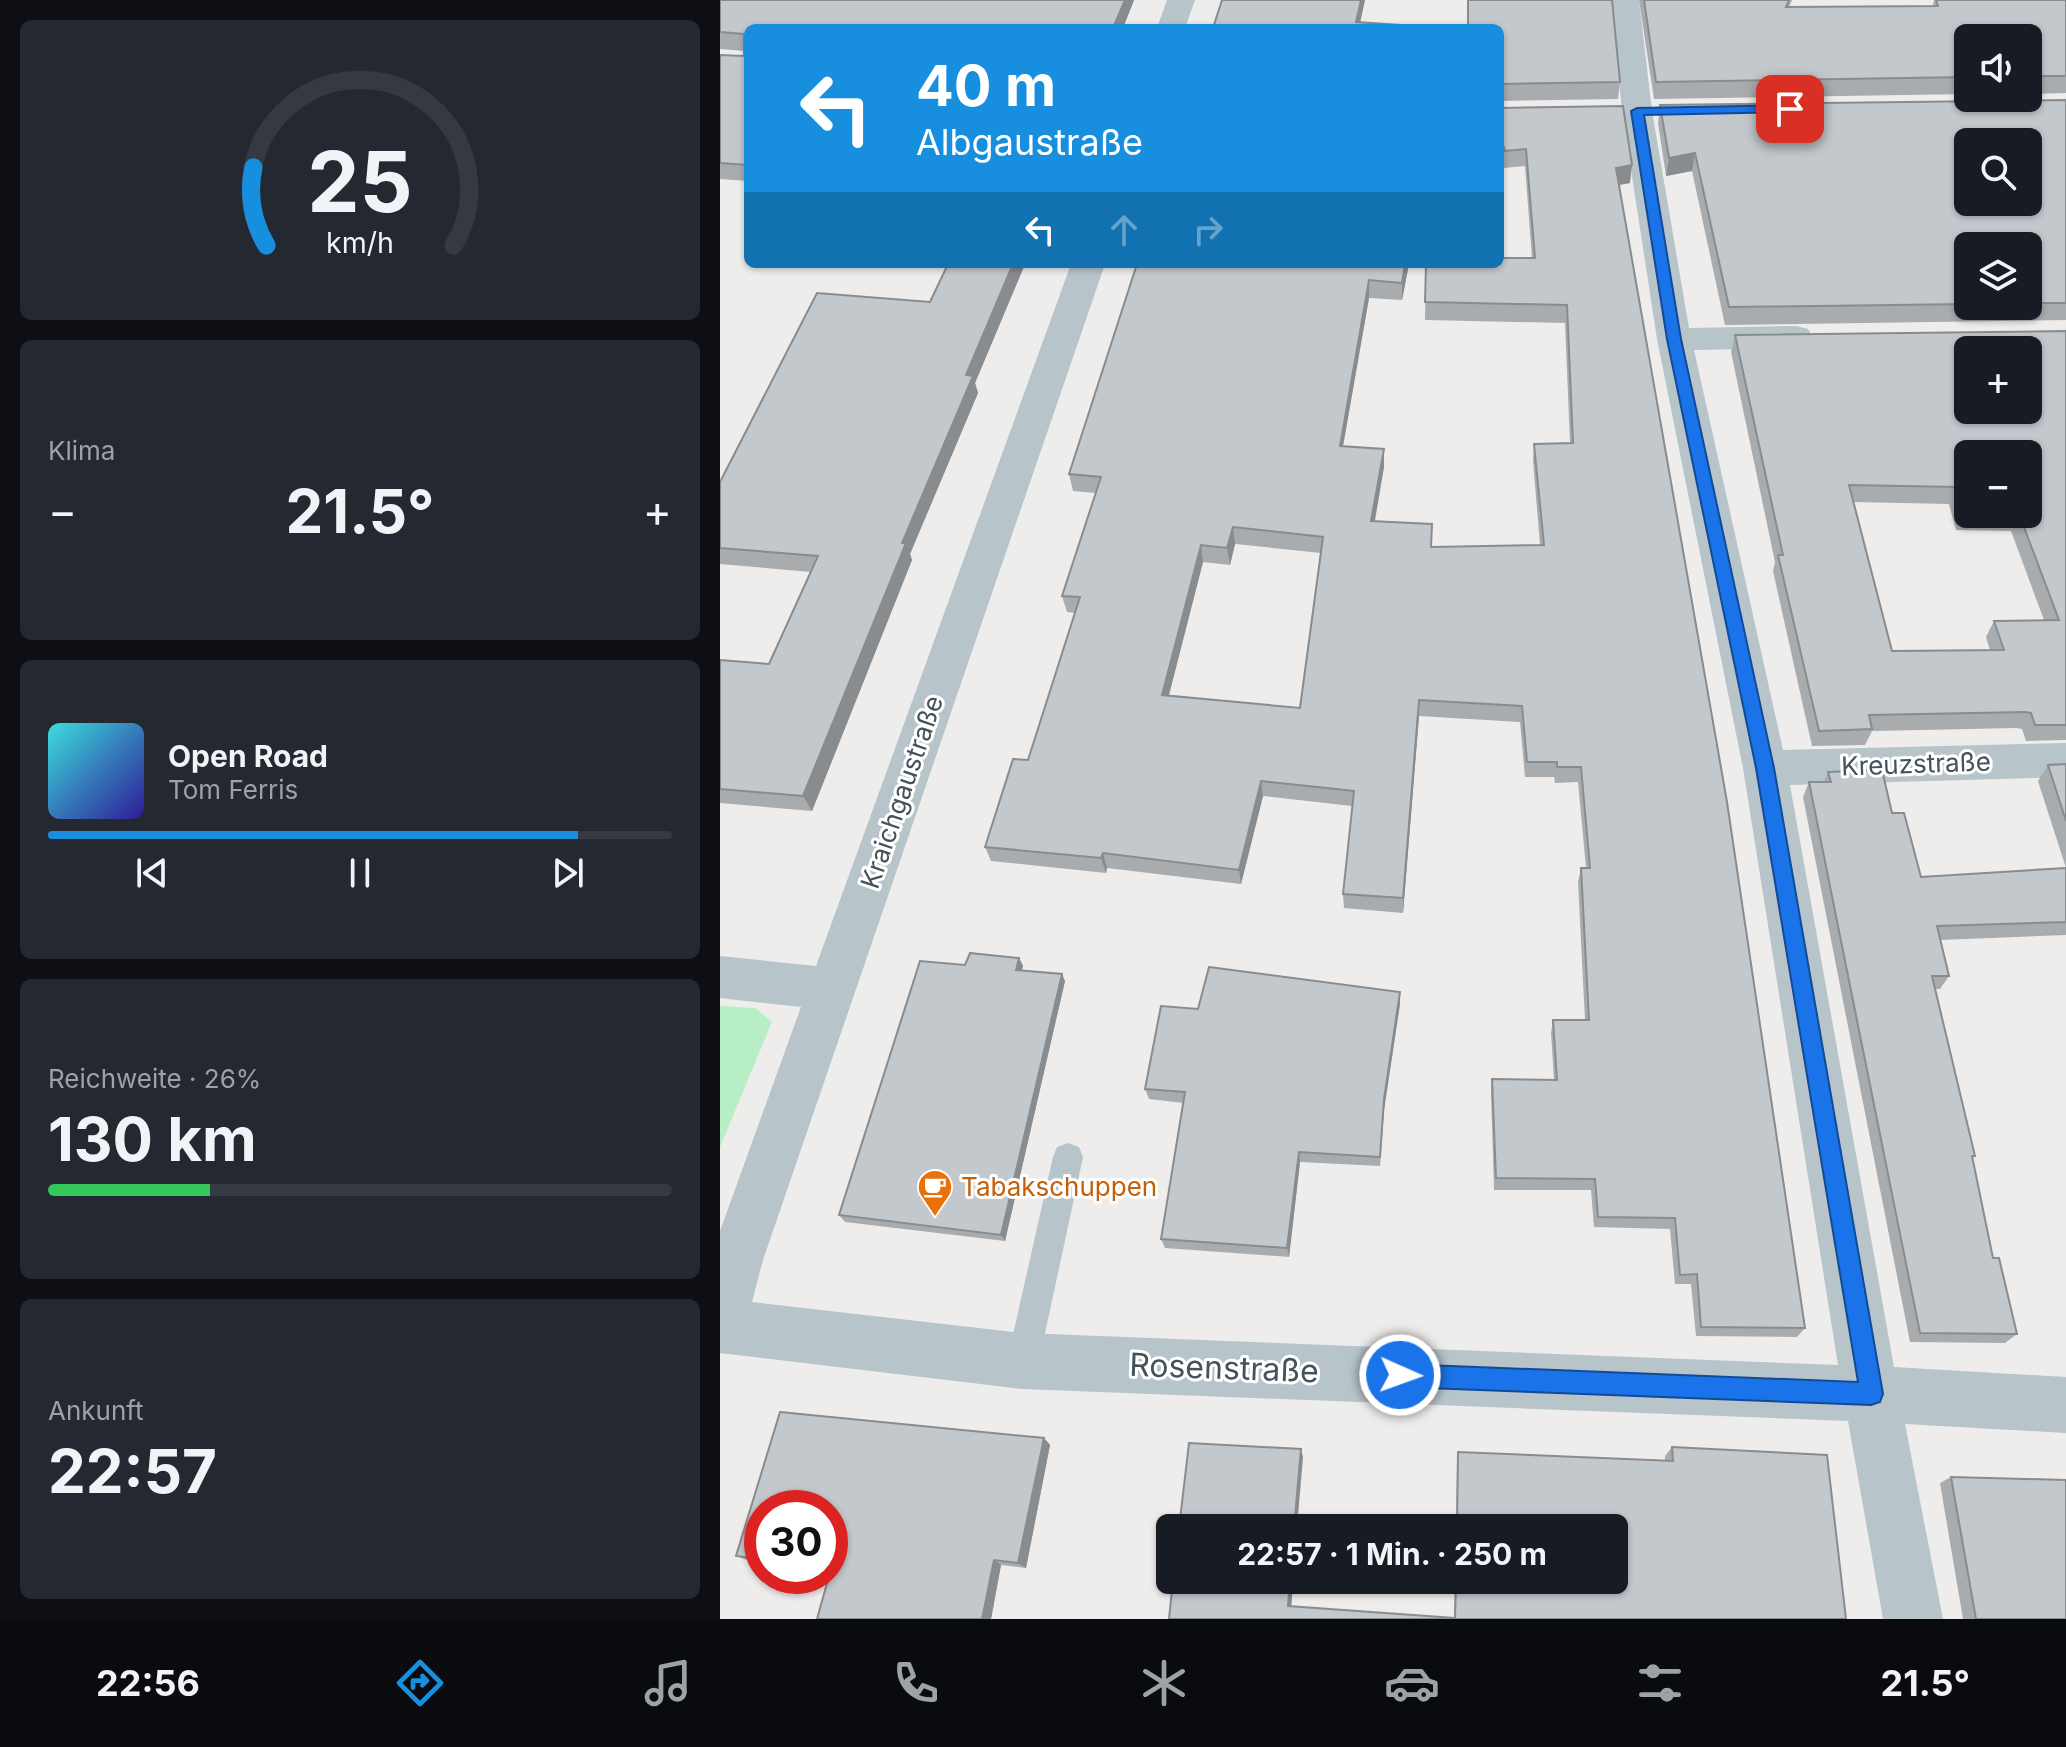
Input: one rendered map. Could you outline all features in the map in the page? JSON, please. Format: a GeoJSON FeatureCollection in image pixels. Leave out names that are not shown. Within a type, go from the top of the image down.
{"type":"FeatureCollection","features":[{"type":"Feature","properties":{"kind":"street"},"geometry":{"type":"LineString","coordinates":[[1172,24],[1181,0]]}},
{"type":"Feature","properties":{"kind":"street"},"geometry":{"type":"LineString","coordinates":[[1625,0],[1638,111],[1674,339],[1765,768],[1871,1394],[1913,1619]]}},
{"type":"Feature","properties":{"kind":"street","name":"Kraichgaustraße"},"geometry":{"type":"LineString","coordinates":[[720,1323],[736,1260],[1087,268]]}},
{"type":"Feature","properties":{"kind":"street"},"geometry":{"type":"LineString","coordinates":[[1674,339],[1831,337]]}},
{"type":"Feature","properties":{"kind":"street","name":"Kreuzstraße"},"geometry":{"type":"LineString","coordinates":[[1765,768],[2066,760]]}},
{"type":"Feature","properties":{"kind":"street"},"geometry":{"type":"LineString","coordinates":[[720,977],[833,989]]}},
{"type":"Feature","properties":{"kind":"street","name":"Rosenstraße"},"geometry":{"type":"LineString","coordinates":[[720,1323],[1023,1361],[1871,1394],[2066,1405]]}},
{"type":"Feature","properties":{"kind":"lane"},"geometry":{"type":"LineString","coordinates":[[1023,1361],[1068,1157]]}},
{"type":"Feature","properties":{"kind":"green space"},"geometry":{"type":"Polygon","coordinates":[[[720,1006],[755,1008],[772,1022],[720,1147],[720,1006]]]}},
{"type":"Feature","properties":{"kind":"building"},"geometry":{"type":"Polygon","coordinates":[[[720,0],[1125,0],[1115,24],[744,24],[744,34],[720,32],[720,0]]]}},
{"type":"Feature","properties":{"kind":"building"},"geometry":{"type":"Polygon","coordinates":[[[1222,0],[1361,0],[1356,22],[1386,24],[1214,24],[1222,0]]]}},
{"type":"Feature","properties":{"kind":"building"},"geometry":{"type":"Polygon","coordinates":[[[1468,0],[1612,0],[1620,82],[1504,84],[1504,24],[1468,24],[1468,0]]]}},
{"type":"Feature","properties":{"kind":"building"},"geometry":{"type":"Polygon","coordinates":[[[1644,0],[1789,0],[1786,7],[1938,6],[1936,0],[2066,0],[2066,76],[2042,76],[2042,24],[1954,24],[1954,77],[1656,82],[1644,0]]]}},
{"type":"Feature","properties":{"kind":"building"},"geometry":{"type":"Polygon","coordinates":[[[720,55],[744,56],[744,165],[720,163],[720,55]]]}},
{"type":"Feature","properties":{"kind":"building"},"geometry":{"type":"Polygon","coordinates":[[[2042,100],[2066,100],[2066,303],[2042,303],[2042,232],[1954,232],[1954,304],[1729,307],[1695,153],[1669,158],[1660,105],[1954,101],[1954,112],[2042,112],[2042,100]]]}},
{"type":"Feature","properties":{"kind":"building"},"geometry":{"type":"Polygon","coordinates":[[[1623,106],[1632,165],[1616,168],[1727,802],[1805,1328],[1701,1327],[1697,1274],[1680,1275],[1675,1218],[1598,1217],[1595,1179],[1496,1178],[1492,1079],[1557,1080],[1553,1020],[1589,1020],[1581,868],[1590,868],[1581,767],[1557,767],[1557,762],[1527,762],[1522,706],[1419,700],[1403,898],[1343,894],[1354,791],[1261,781],[1239,870],[1103,853],[1101,858],[985,847],[1013,759],[1028,760],[1080,597],[1062,596],[1101,477],[1069,474],[1136,268],[1404,268],[1402,283],[1369,280],[1340,446],[1384,449],[1371,521],[1432,524],[1431,547],[1544,545],[1534,444],[1573,443],[1567,305],[1425,302],[1426,268],[1504,268],[1504,258],[1535,258],[1526,149],[1505,151],[1504,108],[1623,106]],[[1233,527],[1227,548],[1201,545],[1162,695],[1300,708],[1323,537],[1233,527]]]}},
{"type":"Feature","properties":{"kind":"building"},"geometry":{"type":"Polygon","coordinates":[[[946,268],[1011,268],[966,375],[973,376],[902,543],[906,543],[803,796],[720,789],[720,660],[769,664],[818,556],[720,548],[720,482],[817,293],[930,302],[946,268]]]}},
{"type":"Feature","properties":{"kind":"building"},"geometry":{"type":"Polygon","coordinates":[[[2066,331],[2066,725],[2035,725],[2031,713],[2026,712],[1869,715],[1872,729],[1819,731],[1778,555],[1783,555],[1735,335],[2066,331]],[[1954,440],[1954,487],[1849,485],[1892,651],[2004,650],[1994,621],[2059,620],[2024,528],[2042,528],[2042,440],[1954,440]]]}},
{"type":"Feature","properties":{"kind":"building"},"geometry":{"type":"Polygon","coordinates":[[[2066,764],[2066,821],[2048,765],[2066,764]]]}},
{"type":"Feature","properties":{"kind":"building"},"geometry":{"type":"Polygon","coordinates":[[[1882,770],[1892,813],[1904,813],[1921,877],[2066,868],[2066,922],[1937,926],[1949,976],[1932,976],[1975,1156],[1972,1156],[1993,1258],[1999,1258],[2017,1334],[1920,1333],[1809,782],[1831,782],[1828,772],[1882,770]]]}},
{"type":"Feature","properties":{"kind":"building"},"geometry":{"type":"Polygon","coordinates":[[[970,953],[1019,958],[1016,970],[1062,974],[1001,1235],[839,1215],[920,961],[965,965],[970,953]]]}},
{"type":"Feature","properties":{"kind":"building"},"geometry":{"type":"Polygon","coordinates":[[[1209,967],[1400,992],[1384,1099],[1380,1157],[1299,1152],[1287,1248],[1161,1239],[1185,1092],[1145,1089],[1161,1006],[1198,1009],[1209,967]]]}},
{"type":"Feature","properties":{"kind":"building"},"geometry":{"type":"Polygon","coordinates":[[[780,1412],[1044,1438],[1018,1563],[994,1560],[982,1619],[817,1619],[824,1594],[848,1594],[848,1490],[756,1490],[780,1412]]]}},
{"type":"Feature","properties":{"kind":"building"},"geometry":{"type":"Polygon","coordinates":[[[1189,1443],[1301,1449],[1295,1514],[1181,1514],[1189,1443]]]}},
{"type":"Feature","properties":{"kind":"building"},"geometry":{"type":"Polygon","coordinates":[[[1672,1447],[1827,1455],[1846,1619],[1169,1619],[1172,1594],[1289,1594],[1288,1606],[1455,1618],[1456,1594],[1628,1594],[1628,1514],[1457,1514],[1458,1452],[1673,1461],[1672,1447]]]}},
{"type":"Feature","properties":{"kind":"building"},"geometry":{"type":"Polygon","coordinates":[[[1951,1477],[2066,1480],[2066,1619],[1976,1619],[1951,1477]]]}},
{"type":"Feature","properties":{"kind":"building"},"geometry":{"type":"Polygon","coordinates":[[[744,1530],[744,1557],[736,1556],[744,1530]]]}},
{"type":"Feature","properties":{"kind":"place","name":"Tabakschuppen"},"geometry":{"type":"Point","coordinates":[935,1218]}},
{"type":"Feature","properties":{"kind":"route"},"geometry":{"type":"LineString","coordinates":[[1400,1375],[1871,1394],[1765,768],[1674,339],[1637,111],[1790,109]]}}]}
